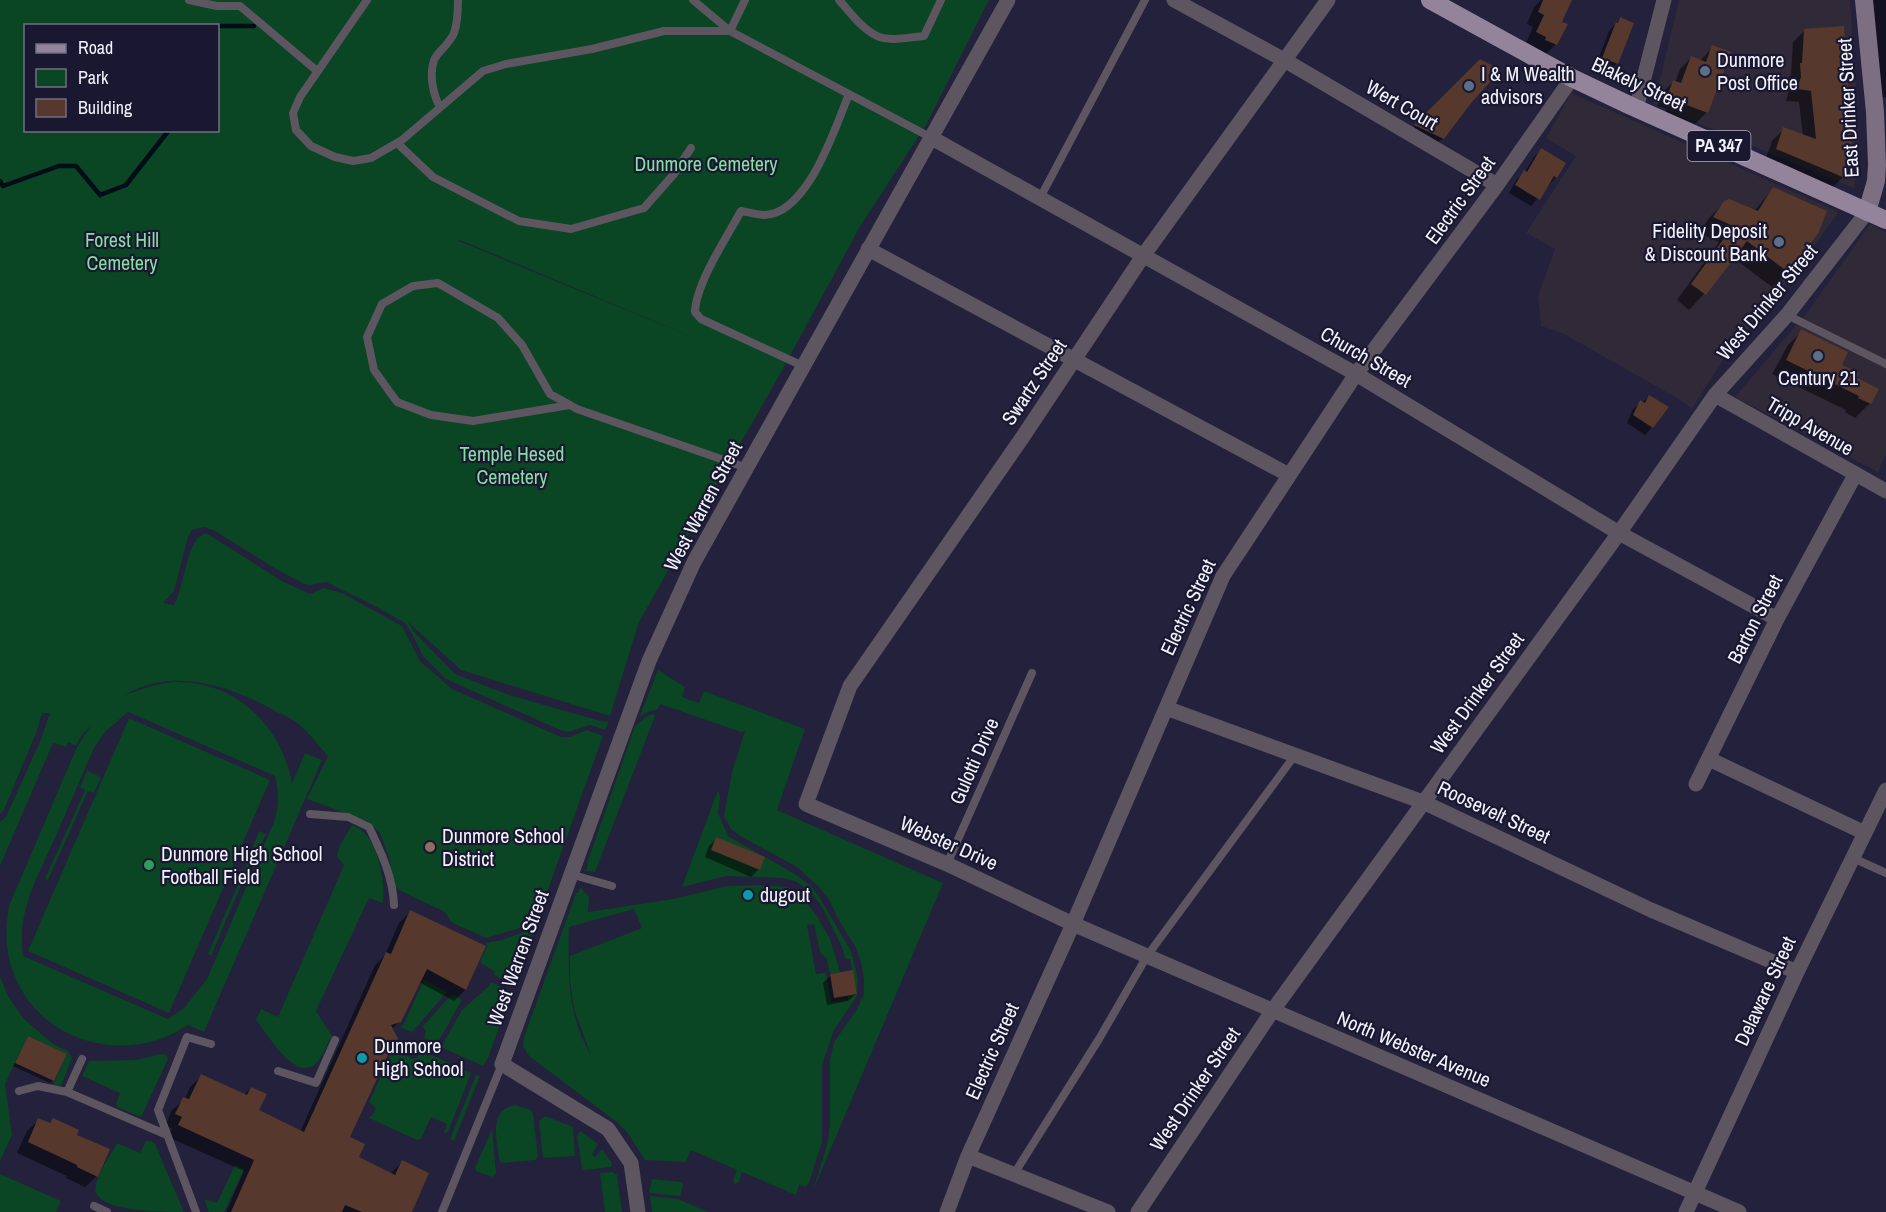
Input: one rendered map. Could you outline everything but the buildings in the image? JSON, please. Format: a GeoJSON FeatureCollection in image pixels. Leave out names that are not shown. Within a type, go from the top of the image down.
{"type":"FeatureCollection","features":[{"type":"Feature","properties":{"kind":"main road","name":"Blakely Street"},"geometry":{"type":"LineString","coordinates":[[1430,0],[1572,78],[1867,212]]}},
{"type":"Feature","properties":{"kind":"main road","name":"East Drinker Street"},"geometry":{"type":"LineString","coordinates":[[1864,0],[1881,111],[1882,159],[1867,212]]}},
{"type":"Feature","properties":{"kind":"main road","name":"PA 347"},"geometry":{"type":"LineString","coordinates":[[1867,212],[1886,220]]}},
{"type":"Feature","properties":{"kind":"street","name":"West Warren Street"},"geometry":{"type":"LineString","coordinates":[[502,1064],[649,661],[694,562],[1008,0]]}},
{"type":"Feature","properties":{"kind":"street","name":"Wert Court"},"geometry":{"type":"LineString","coordinates":[[1174,0],[1286,61],[1497,185]]}},
{"type":"Feature","properties":{"kind":"street","name":"Swartz Street"},"geometry":{"type":"LineString","coordinates":[[806,804],[850,686],[1143,256],[1328,0]]}},
{"type":"Feature","properties":{"kind":"street"},"geometry":{"type":"LineString","coordinates":[[1636,109],[1664,0]]}},
{"type":"Feature","properties":{"kind":"street","name":"Electric Street"},"geometry":{"type":"LineString","coordinates":[[947,1212],[968,1156],[1072,924],[1223,576],[1356,374],[1497,185],[1572,78]]}},
{"type":"Feature","properties":{"kind":"street","name":"Church Street"},"geometry":{"type":"LineString","coordinates":[[930,137],[1356,374],[1619,533],[1778,618]]}},
{"type":"Feature","properties":{"kind":"street","name":"West Drinker Street"},"geometry":{"type":"LineString","coordinates":[[1138,1212],[1273,1010],[1619,533],[1715,395],[1787,315],[1867,212]]}},
{"type":"Feature","properties":{"kind":"street"},"geometry":{"type":"LineString","coordinates":[[868,249],[1289,476]]}},
{"type":"Feature","properties":{"kind":"street","name":"Tripp Avenue"},"geometry":{"type":"LineString","coordinates":[[1715,395],[1886,491]]}},
{"type":"Feature","properties":{"kind":"street","name":"Barton Street"},"geometry":{"type":"LineString","coordinates":[[1696,784],[1778,618],[1855,475]]}},
{"type":"Feature","properties":{"kind":"street","name":"Roosevelt Street"},"geometry":{"type":"LineString","coordinates":[[1166,708],[1423,802],[1652,910],[1797,972]]}},
{"type":"Feature","properties":{"kind":"street"},"geometry":{"type":"LineString","coordinates":[[1709,759],[1865,832]]}},
{"type":"Feature","properties":{"kind":"street","name":"Delaware Street"},"geometry":{"type":"LineString","coordinates":[[1686,1212],[1797,972],[1886,790]]}},
{"type":"Feature","properties":{"kind":"street","name":"Webster Drive"},"geometry":{"type":"LineString","coordinates":[[806,804],[947,864],[1072,924]]}},
{"type":"Feature","properties":{"kind":"street","name":"North Webster Avenue"},"geometry":{"type":"LineString","coordinates":[[1072,924],[1740,1212]]}},
{"type":"Feature","properties":{"kind":"street"},"geometry":{"type":"LineString","coordinates":[[502,1064],[608,1129],[631,1163],[638,1212]]}},
{"type":"Feature","properties":{"kind":"street"},"geometry":{"type":"LineString","coordinates":[[968,1156],[1108,1212]]}},
{"type":"Feature","properties":{"kind":"lane"},"geometry":{"type":"LineString","coordinates":[[189,0],[217,6],[240,6],[317,71]]}},
{"type":"Feature","properties":{"kind":"lane"},"geometry":{"type":"LineString","coordinates":[[367,0],[317,71],[293,112],[296,130],[311,146],[335,157],[353,161],[371,158],[397,143],[483,71],[506,64],[592,48],[664,31],[730,31]]}},
{"type":"Feature","properties":{"kind":"lane"},"geometry":{"type":"LineString","coordinates":[[440,107],[435,99],[433,69],[435,59],[447,46],[454,33],[458,16],[458,0]]}},
{"type":"Feature","properties":{"kind":"lane"},"geometry":{"type":"LineString","coordinates":[[693,0],[730,31],[930,137]]}},
{"type":"Feature","properties":{"kind":"lane"},"geometry":{"type":"LineString","coordinates":[[730,31],[745,0]]}},
{"type":"Feature","properties":{"kind":"lane"},"geometry":{"type":"LineString","coordinates":[[839,0],[866,29],[878,37],[892,38],[924,36],[941,0]]}},
{"type":"Feature","properties":{"kind":"lane"},"geometry":{"type":"LineString","coordinates":[[1040,198],[1145,0]]}},
{"type":"Feature","properties":{"kind":"lane"},"geometry":{"type":"LineString","coordinates":[[803,366],[701,319],[694,312],[695,304],[710,269],[741,211],[765,215],[782,209],[793,202],[814,176],[849,94]]}},
{"type":"Feature","properties":{"kind":"lane"},"geometry":{"type":"LineString","coordinates":[[397,143],[433,177],[519,221],[570,229],[644,208],[674,174],[692,148]]}},
{"type":"Feature","properties":{"kind":"lane"},"geometry":{"type":"LineString","coordinates":[[570,405],[473,421],[431,415],[397,402],[374,370],[367,337],[382,304],[413,286],[438,283],[498,318],[522,345],[550,394],[570,405],[577,409],[747,468]]}},
{"type":"Feature","properties":{"kind":"lane"},"geometry":{"type":"LineString","coordinates":[[1787,315],[1886,364]]}},
{"type":"Feature","properties":{"kind":"lane","name":"Gulotti Drive"},"geometry":{"type":"LineString","coordinates":[[947,864],[1032,673]]}},
{"type":"Feature","properties":{"kind":"lane"},"geometry":{"type":"LineString","coordinates":[[1014,1174],[1099,1039],[1147,956],[1295,755]]}},
{"type":"Feature","properties":{"kind":"lane"},"geometry":{"type":"LineString","coordinates":[[310,814],[348,817],[369,827],[394,890],[394,906]]}},
{"type":"Feature","properties":{"kind":"lane"},"geometry":{"type":"LineString","coordinates":[[1853,858],[1886,873]]}},
{"type":"Feature","properties":{"kind":"lane"},"geometry":{"type":"LineString","coordinates":[[570,874],[612,886]]}},
{"type":"Feature","properties":{"kind":"lane"},"geometry":{"type":"LineString","coordinates":[[196,1212],[158,1110],[187,1037],[211,1044]]}},
{"type":"Feature","properties":{"kind":"lane"},"geometry":{"type":"LineString","coordinates":[[278,1071],[316,1083],[335,1040]]}},
{"type":"Feature","properties":{"kind":"lane"},"geometry":{"type":"LineString","coordinates":[[67,1092],[82,1059]]}},
{"type":"Feature","properties":{"kind":"lane"},"geometry":{"type":"LineString","coordinates":[[442,1212],[502,1064]]}},
{"type":"Feature","properties":{"kind":"lane"},"geometry":{"type":"LineString","coordinates":[[19,1091],[38,1086],[67,1092],[167,1135]]}},
{"type":"Feature","properties":{"kind":"lane"},"geometry":{"type":"LineString","coordinates":[[94,1206],[107,1212]]}},
{"type":"Feature","properties":{"kind":"shaded area"},"geometry":{"type":"Polygon","coordinates":[[[1679,0],[1850,0],[1860,151],[1854,188],[1654,105],[1679,0]]]}},
{"type":"Feature","properties":{"kind":"shaded area"},"geometry":{"type":"Polygon","coordinates":[[[1571,93],[1839,212],[1768,307],[1732,346],[1692,409],[1682,401],[1564,334],[1541,326],[1538,296],[1555,249],[1526,233],[1576,156],[1546,138],[1571,93]]]}},
{"type":"Feature","properties":{"kind":"shaded area"},"geometry":{"type":"Polygon","coordinates":[[[1870,224],[1886,232],[1886,455],[1878,472],[1735,397],[1809,310],[1870,224]]]}},
{"type":"Feature","properties":{"kind":"green space"},"geometry":{"type":"Polygon","coordinates":[[[0,0],[989,0],[926,125],[861,225],[780,374],[639,622],[610,716],[461,670],[408,622],[414,632],[455,674],[509,695],[604,722],[609,721],[605,730],[590,725],[569,732],[560,730],[446,679],[423,656],[405,623],[373,605],[326,582],[304,584],[215,531],[204,527],[192,530],[188,537],[174,591],[163,603],[174,605],[194,544],[206,533],[282,581],[310,594],[324,588],[342,593],[402,626],[420,661],[452,689],[561,737],[569,737],[587,730],[603,736],[536,923],[533,922],[486,938],[451,922],[445,912],[394,886],[389,858],[380,833],[369,822],[307,799],[328,756],[294,721],[258,702],[221,687],[202,683],[182,681],[162,682],[143,686],[125,695],[155,685],[174,682],[196,683],[217,689],[235,698],[252,710],[278,742],[292,783],[305,753],[322,760],[204,1032],[188,1025],[165,1037],[140,1044],[114,1045],[89,1041],[65,1032],[44,1017],[27,998],[11,966],[6,932],[9,906],[77,747],[91,725],[76,746],[68,742],[66,747],[53,743],[0,866],[0,822],[6,817],[41,739],[50,713],[42,713],[37,731],[3,812],[0,814],[0,0]],[[460,240],[459,241],[714,346],[460,240]],[[128,712],[106,731],[94,748],[36,881],[23,925],[23,956],[168,1019],[184,1008],[207,979],[274,822],[278,794],[275,776],[128,712]]]}},
{"type":"Feature","properties":{"kind":"green space"},"geometry":{"type":"Polygon","coordinates":[[[658,670],[685,687],[682,697],[699,703],[704,691],[805,729],[777,810],[943,883],[813,1191],[828,1141],[830,1059],[834,1042],[856,1011],[864,994],[861,962],[855,946],[838,919],[829,899],[818,886],[797,867],[740,836],[731,829],[724,816],[732,772],[745,731],[741,732],[660,704],[658,709],[645,713],[639,718],[658,670]]]}},
{"type":"Feature","properties":{"kind":"green space"},"geometry":{"type":"Polygon","coordinates":[[[654,714],[595,872],[586,871],[635,726],[649,715],[654,714]]]}},
{"type":"Feature","properties":{"kind":"green space","name":"Dunmore High School Football Field"},"geometry":{"type":"Polygon","coordinates":[[[129,718],[270,780],[169,1013],[28,951],[129,718]]]}},
{"type":"Feature","properties":{"kind":"green space"},"geometry":{"type":"Polygon","coordinates":[[[87,771],[101,777],[94,793],[88,791],[48,880],[45,879],[85,790],[80,787],[87,771]]]}},
{"type":"Feature","properties":{"kind":"green space"},"geometry":{"type":"Polygon","coordinates":[[[718,790],[720,797],[718,813],[728,836],[810,885],[851,951],[858,979],[857,996],[834,1030],[822,1065],[822,1142],[809,1183],[806,1187],[799,1185],[796,1195],[742,1172],[738,1183],[734,1184],[733,1180],[737,1170],[691,1150],[686,1162],[645,1160],[627,1132],[618,1123],[529,1056],[523,1046],[524,1037],[580,887],[589,897],[588,912],[673,899],[727,886],[787,887],[800,895],[817,916],[830,939],[840,972],[830,974],[827,959],[820,952],[814,924],[807,925],[816,974],[826,973],[831,1002],[848,1000],[848,996],[857,994],[850,959],[846,959],[822,907],[811,892],[797,882],[783,878],[726,876],[682,887],[718,790]],[[634,909],[569,927],[569,977],[573,1009],[583,1040],[591,1055],[574,1009],[570,980],[570,956],[642,928],[634,909]]]}},
{"type":"Feature","properties":{"kind":"green space"},"geometry":{"type":"Polygon","coordinates":[[[352,825],[361,829],[374,847],[381,870],[383,903],[369,898],[316,1011],[332,1036],[318,1061],[310,1067],[302,1068],[284,1056],[256,1020],[261,1009],[278,1017],[344,865],[337,857],[340,845],[352,825]]]}},
{"type":"Feature","properties":{"kind":"green space"},"geometry":{"type":"Polygon","coordinates":[[[259,831],[266,834],[259,849],[257,848],[211,956],[208,954],[259,831]]]}},
{"type":"Feature","properties":{"kind":"green space"},"geometry":{"type":"Polygon","coordinates":[[[534,930],[514,985],[494,975],[495,972],[480,962],[487,946],[485,943],[502,940],[534,930]]]}},
{"type":"Feature","properties":{"kind":"green space"},"geometry":{"type":"Polygon","coordinates":[[[0,977],[8,996],[23,1018],[53,1044],[68,1051],[72,1058],[61,1086],[53,1085],[67,1054],[28,1036],[5,1084],[12,1135],[0,1161],[0,977]]]}},
{"type":"Feature","properties":{"kind":"green space"},"geometry":{"type":"Polygon","coordinates":[[[424,980],[447,992],[412,1032],[400,1027],[424,980]]]}},
{"type":"Feature","properties":{"kind":"green space"},"geometry":{"type":"Polygon","coordinates":[[[491,982],[512,992],[483,1066],[441,1047],[462,1010],[491,982]]]}},
{"type":"Feature","properties":{"kind":"green space"},"geometry":{"type":"Polygon","coordinates":[[[452,994],[462,1000],[437,1044],[424,1038],[426,1030],[422,1027],[452,994]]]}},
{"type":"Feature","properties":{"kind":"green space"},"geometry":{"type":"Polygon","coordinates":[[[421,1050],[471,1073],[448,1132],[444,1133],[447,1124],[431,1117],[421,1139],[417,1140],[369,1118],[376,1108],[369,1102],[391,1054],[408,1056],[412,1059],[417,1058],[421,1050]]]}},
{"type":"Feature","properties":{"kind":"green space"},"geometry":{"type":"Polygon","coordinates":[[[161,1054],[166,1055],[168,1059],[141,1117],[117,1107],[120,1093],[82,1076],[89,1061],[137,1060],[161,1054]]]}},
{"type":"Feature","properties":{"kind":"green space"},"geometry":{"type":"Polygon","coordinates":[[[476,1075],[480,1076],[454,1141],[450,1139],[476,1075]]]}},
{"type":"Feature","properties":{"kind":"green space"},"geometry":{"type":"Polygon","coordinates":[[[515,1105],[531,1110],[533,1113],[538,1157],[535,1160],[503,1163],[499,1159],[496,1126],[501,1113],[506,1108],[515,1105]]]}},
{"type":"Feature","properties":{"kind":"green space"},"geometry":{"type":"Polygon","coordinates":[[[545,1116],[573,1127],[575,1156],[543,1158],[539,1121],[545,1116]]]}},
{"type":"Feature","properties":{"kind":"green space"},"geometry":{"type":"Polygon","coordinates":[[[492,1129],[496,1174],[492,1177],[476,1171],[475,1168],[492,1129]]]}},
{"type":"Feature","properties":{"kind":"green space"},"geometry":{"type":"Polygon","coordinates":[[[580,1131],[598,1144],[592,1155],[595,1157],[602,1149],[612,1163],[611,1167],[584,1170],[582,1168],[577,1136],[580,1131]]]}},
{"type":"Feature","properties":{"kind":"green space"},"geometry":{"type":"Polygon","coordinates":[[[146,1141],[155,1144],[184,1212],[130,1209],[103,1201],[96,1194],[100,1174],[117,1143],[140,1153],[146,1141]]]}},
{"type":"Feature","properties":{"kind":"green space"},"geometry":{"type":"Polygon","coordinates":[[[235,1165],[244,1169],[224,1212],[209,1212],[204,1199],[217,1203],[235,1165]]]}},
{"type":"Feature","properties":{"kind":"green space"},"geometry":{"type":"Polygon","coordinates":[[[613,1172],[617,1175],[622,1212],[605,1212],[600,1173],[613,1172]]]}},
{"type":"Feature","properties":{"kind":"green space"},"geometry":{"type":"Polygon","coordinates":[[[0,1174],[61,1201],[56,1212],[0,1212],[0,1174]]]}},
{"type":"Feature","properties":{"kind":"green space"},"geometry":{"type":"Polygon","coordinates":[[[652,1179],[682,1182],[680,1196],[649,1193],[652,1179]]]}},
{"type":"Feature","properties":{"kind":"green space"},"geometry":{"type":"Polygon","coordinates":[[[650,1196],[678,1199],[708,1212],[652,1212],[650,1196]]]}},
{"type":"Feature","properties":{"kind":"waterway"},"geometry":{"type":"LineString","coordinates":[[219,26],[254,26]]}},
{"type":"Feature","properties":{"kind":"waterway"},"geometry":{"type":"LineString","coordinates":[[0,181],[3,186],[59,166],[76,166],[100,195],[126,185],[167,132]]}},
{"type":"Feature","properties":{"kind":"place","name":"Dunmore Post Office"},"geometry":{"type":"Point","coordinates":[1705,71]}},
{"type":"Feature","properties":{"kind":"place","name":"I & M Wealth advisors"},"geometry":{"type":"Point","coordinates":[1469,86]}},
{"type":"Feature","properties":{"kind":"place","name":"Fidelity Deposit & Discount Bank"},"geometry":{"type":"Point","coordinates":[1779,242]}},
{"type":"Feature","properties":{"kind":"place","name":"Century 21"},"geometry":{"type":"Point","coordinates":[1818,356]}},
{"type":"Feature","properties":{"kind":"place","name":"Dunmore School District"},"geometry":{"type":"Point","coordinates":[430,847]}},
{"type":"Feature","properties":{"kind":"place","name":"Dunmore High School Football Field"},"geometry":{"type":"Point","coordinates":[149,865]}},
{"type":"Feature","properties":{"kind":"place","name":"dugout"},"geometry":{"type":"Point","coordinates":[748,895]}},
{"type":"Feature","properties":{"kind":"place","name":"Dunmore High School"},"geometry":{"type":"Point","coordinates":[362,1058]}},
{"type":"Feature","properties":{"kind":"park label","name":"Dunmore Cemetery"},"geometry":{"type":"Point","coordinates":[706,164]}},
{"type":"Feature","properties":{"kind":"park label","name":"Forest Hill Cemetery"},"geometry":{"type":"Point","coordinates":[122,252]}},
{"type":"Feature","properties":{"kind":"park label","name":"Temple Hesed Cemetery"},"geometry":{"type":"Point","coordinates":[512,466]}}]}
